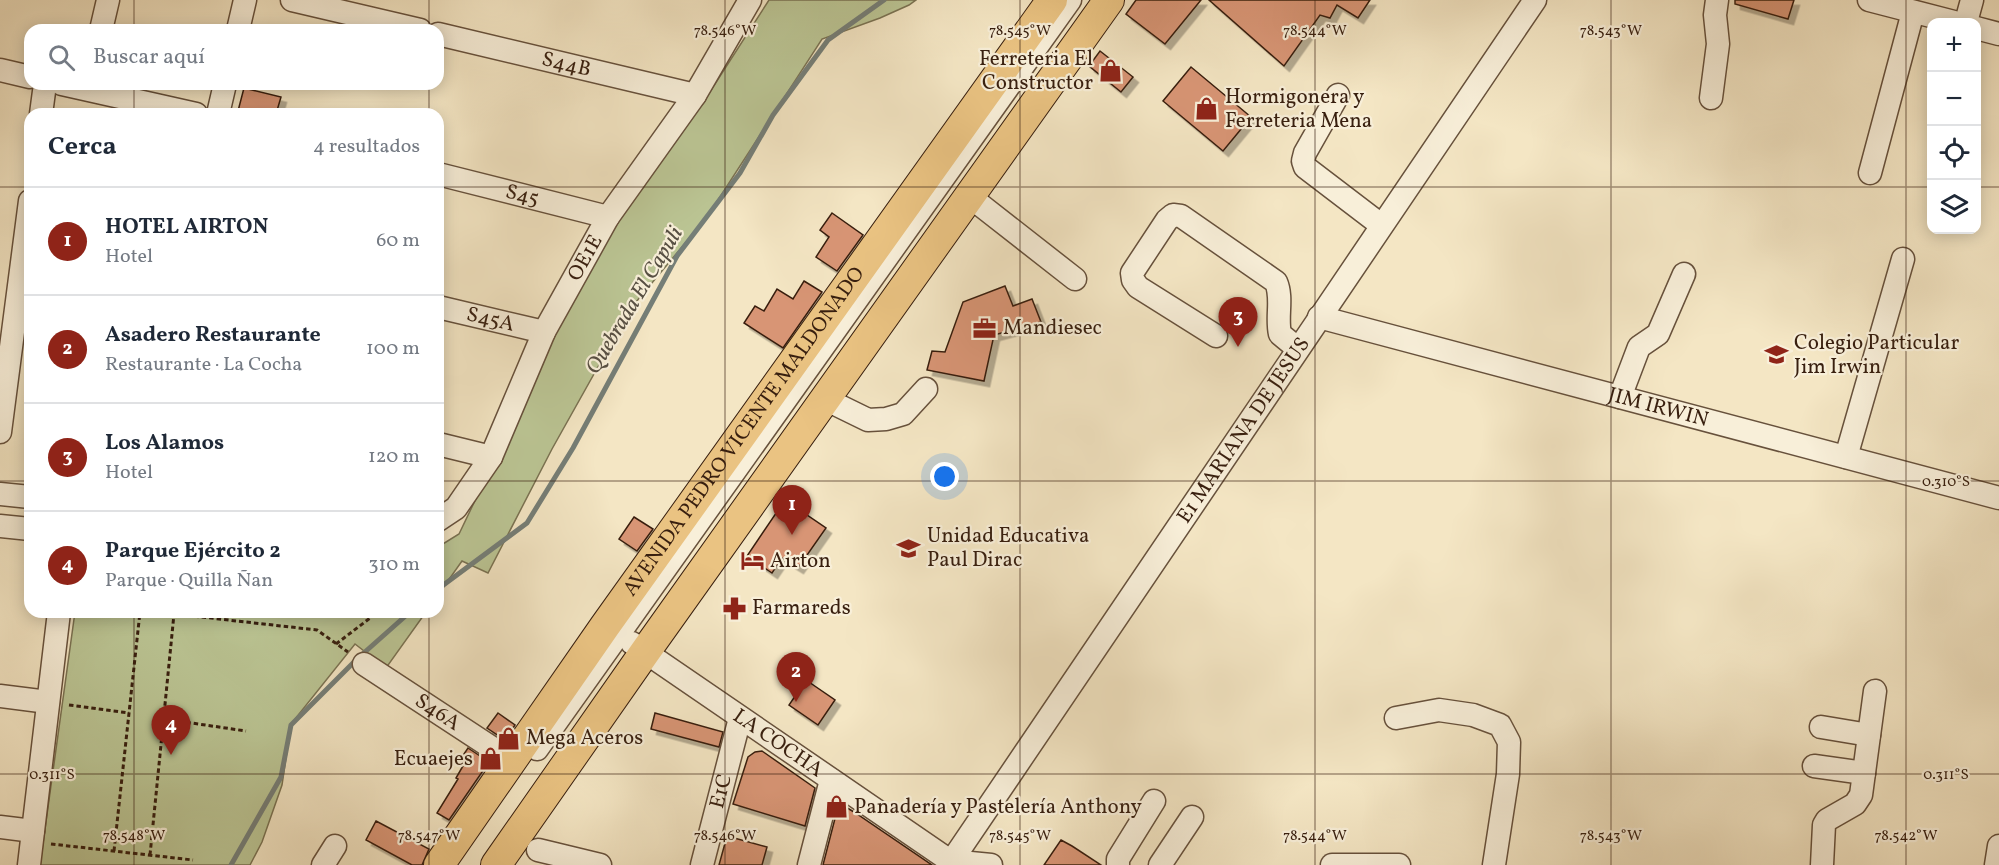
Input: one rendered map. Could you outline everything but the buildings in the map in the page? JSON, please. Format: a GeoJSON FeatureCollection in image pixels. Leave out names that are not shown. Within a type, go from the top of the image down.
{"type":"FeatureCollection","features":[{"type":"Feature","properties":{"kind":"main road","name":"AVENIDA PEDRO VICENTE MALDONADO"},"geometry":{"type":"LineString","coordinates":[[496,865],[626,639],[1052,0]]}},
{"type":"Feature","properties":{"kind":"main road","name":"AVENIDA PEDRO VICENTE MALDONADO"},"geometry":{"type":"LineString","coordinates":[[439,865],[512,761],[626,639],[825,399],[1109,0]]}},
{"type":"Feature","properties":{"kind":"street"},"geometry":{"type":"LineString","coordinates":[[102,24],[108,0]]}},
{"type":"Feature","properties":{"kind":"street"},"geometry":{"type":"LineString","coordinates":[[239,24],[245,0]]}},
{"type":"Feature","properties":{"kind":"street"},"geometry":{"type":"LineString","coordinates":[[292,0],[394,24]]}},
{"type":"Feature","properties":{"kind":"street","name":"OE1E"},"geometry":{"type":"LineString","coordinates":[[444,516],[456,508],[491,457],[544,332],[608,217],[695,95],[750,0]]}},
{"type":"Feature","properties":{"kind":"street"},"geometry":{"type":"LineString","coordinates":[[480,865],[626,639],[1071,0]]}},
{"type":"Feature","properties":{"kind":"street"},"geometry":{"type":"LineString","coordinates":[[455,865],[626,639],[1095,0]]}},
{"type":"Feature","properties":{"kind":"street","name":"E1 MARIANA DE JESUS"},"geometry":{"type":"LineString","coordinates":[[951,864],[1297,348],[1535,0]]}},
{"type":"Feature","properties":{"kind":"street"},"geometry":{"type":"LineString","coordinates":[[1711,98],[1718,44],[1715,15],[1718,0]]}},
{"type":"Feature","properties":{"kind":"street"},"geometry":{"type":"LineString","coordinates":[[1869,0],[1938,18]]}},
{"type":"Feature","properties":{"kind":"street"},"geometry":{"type":"LineString","coordinates":[[1967,18],[1972,0]]}},
{"type":"Feature","properties":{"kind":"street"},"geometry":{"type":"LineString","coordinates":[[1870,173],[1913,12]]}},
{"type":"Feature","properties":{"kind":"street"},"geometry":{"type":"LineString","coordinates":[[1981,29],[1999,34]]}},
{"type":"Feature","properties":{"kind":"street","name":"S44B"},"geometry":{"type":"LineString","coordinates":[[444,35],[695,95]]}},
{"type":"Feature","properties":{"kind":"street"},"geometry":{"type":"LineString","coordinates":[[0,70],[24,76]]}},
{"type":"Feature","properties":{"kind":"street"},"geometry":{"type":"LineString","coordinates":[[42,108],[44,90]]}},
{"type":"Feature","properties":{"kind":"street"},"geometry":{"type":"LineString","coordinates":[[100,90],[172,108]]}},
{"type":"Feature","properties":{"kind":"street"},"geometry":{"type":"LineString","coordinates":[[219,108],[224,90]]}},
{"type":"Feature","properties":{"kind":"street"},"geometry":{"type":"LineString","coordinates":[[1338,95],[1305,153],[1303,161],[1305,167],[1382,225]]}},
{"type":"Feature","properties":{"kind":"street","name":"S45"},"geometry":{"type":"LineString","coordinates":[[444,176],[608,217]]}},
{"type":"Feature","properties":{"kind":"street"},"geometry":{"type":"LineString","coordinates":[[969,196],[1076,279]]}},
{"type":"Feature","properties":{"kind":"street"},"geometry":{"type":"LineString","coordinates":[[1216,336],[1138,287],[1133,280],[1132,273],[1167,220],[1173,215],[1181,216],[1276,282],[1280,290],[1278,313],[1280,334],[1297,348]]}},
{"type":"Feature","properties":{"kind":"street"},"geometry":{"type":"LineString","coordinates":[[0,432],[24,247]]}},
{"type":"Feature","properties":{"kind":"street"},"geometry":{"type":"LineString","coordinates":[[1846,457],[1902,259]]}},
{"type":"Feature","properties":{"kind":"street"},"geometry":{"type":"LineString","coordinates":[[1620,397],[1639,347],[1658,334],[1684,274]]}},
{"type":"Feature","properties":{"kind":"street","name":"S45A"},"geometry":{"type":"LineString","coordinates":[[444,308],[544,332]]}},
{"type":"Feature","properties":{"kind":"street","name":"JIM IRWIN"},"geometry":{"type":"LineString","coordinates":[[1318,317],[1999,498]]}},
{"type":"Feature","properties":{"kind":"street"},"geometry":{"type":"LineString","coordinates":[[825,399],[868,420],[903,414],[926,388]]}},
{"type":"Feature","properties":{"kind":"street"},"geometry":{"type":"LineString","coordinates":[[444,445],[491,457]]}},
{"type":"Feature","properties":{"kind":"street"},"geometry":{"type":"LineString","coordinates":[[0,494],[24,496]]}},
{"type":"Feature","properties":{"kind":"street"},"geometry":{"type":"LineString","coordinates":[[0,526],[24,528]]}},
{"type":"Feature","properties":{"kind":"street"},"geometry":{"type":"LineString","coordinates":[[29,865],[58,618]]}},
{"type":"Feature","properties":{"kind":"street","name":"LA COCHA"},"geometry":{"type":"LineString","coordinates":[[626,639],[951,864],[991,865]]}},
{"type":"Feature","properties":{"kind":"street","name":"S46A"},"geometry":{"type":"LineString","coordinates":[[364,663],[512,761]]}},
{"type":"Feature","properties":{"kind":"street"},"geometry":{"type":"LineString","coordinates":[[1822,865],[1824,825],[1827,820],[1855,804],[1861,795],[1875,691]]}},
{"type":"Feature","properties":{"kind":"street"},"geometry":{"type":"LineString","coordinates":[[0,696],[48,702]]}},
{"type":"Feature","properties":{"kind":"street"},"geometry":{"type":"LineString","coordinates":[[1396,718],[1439,710],[1473,715],[1500,725],[1509,742],[1508,774],[1494,865]]}},
{"type":"Feature","properties":{"kind":"street","name":"E1C"},"geometry":{"type":"LineString","coordinates":[[702,865],[740,718]]}},
{"type":"Feature","properties":{"kind":"street"},"geometry":{"type":"LineString","coordinates":[[1821,728],[1869,735]]}},
{"type":"Feature","properties":{"kind":"street"},"geometry":{"type":"LineString","coordinates":[[1814,766],[1864,773]]}},
{"type":"Feature","properties":{"kind":"street"},"geometry":{"type":"LineString","coordinates":[[809,865],[831,780]]}},
{"type":"Feature","properties":{"kind":"street"},"geometry":{"type":"LineString","coordinates":[[1118,865],[1118,859],[1154,801]]}},
{"type":"Feature","properties":{"kind":"street"},"geometry":{"type":"LineString","coordinates":[[1160,865],[1192,817]]}},
{"type":"Feature","properties":{"kind":"street"},"geometry":{"type":"LineString","coordinates":[[0,827],[32,836]]}},
{"type":"Feature","properties":{"kind":"street"},"geometry":{"type":"LineString","coordinates":[[1996,865],[1999,846]]}},
{"type":"Feature","properties":{"kind":"street"},"geometry":{"type":"LineString","coordinates":[[538,850],[600,865]]}},
{"type":"Feature","properties":{"kind":"street"},"geometry":{"type":"LineString","coordinates":[[1332,865],[1399,865]]}},
{"type":"Feature","properties":{"kind":"path"},"geometry":{"type":"LineString","coordinates":[[114,851],[139,618]]}},
{"type":"Feature","properties":{"kind":"path"},"geometry":{"type":"LineString","coordinates":[[150,855],[174,618]]}},
{"type":"Feature","properties":{"kind":"path"},"geometry":{"type":"LineString","coordinates":[[210,618],[317,630],[343,649]]}},
{"type":"Feature","properties":{"kind":"path"},"geometry":{"type":"LineString","coordinates":[[336,644],[370,618]]}},
{"type":"Feature","properties":{"kind":"path"},"geometry":{"type":"LineString","coordinates":[[48,702],[129,713]]}},
{"type":"Feature","properties":{"kind":"path"},"geometry":{"type":"LineString","coordinates":[[164,719],[246,731]]}},
{"type":"Feature","properties":{"kind":"path"},"geometry":{"type":"LineString","coordinates":[[32,836],[114,851],[193,860]]}},
{"type":"Feature","properties":{"kind":"green space"},"geometry":{"type":"Polygon","coordinates":[[[769,0],[916,0],[880,18],[822,39],[707,217],[631,308],[552,449],[488,573],[462,561],[444,586],[444,543],[459,534],[553,338],[613,221],[704,101],[769,0]]]}},
{"type":"Feature","properties":{"kind":"green space"},"geometry":{"type":"Polygon","coordinates":[[[74,618],[422,618],[386,668],[355,644],[291,724],[282,785],[262,842],[250,865],[40,865],[74,618]]]}},
{"type":"Feature","properties":{"kind":"waterway","name":"Quebrada El Capuli"},"geometry":{"type":"LineString","coordinates":[[444,585],[527,523],[573,448],[677,256],[740,173],[773,115],[828,40],[884,0]]}},
{"type":"Feature","properties":{"kind":"waterway","name":"Quebrada El Capuli"},"geometry":{"type":"LineString","coordinates":[[231,865],[281,777],[291,725],[357,659],[403,618]]}},
{"type":"Feature","properties":{"kind":"place","name":"Ferreteria El Constructor"},"geometry":{"type":"Point","coordinates":[1111,71]}},
{"type":"Feature","properties":{"kind":"place","name":"Hormigonera y Ferreteria Mena"},"geometry":{"type":"Point","coordinates":[1207,109]}},
{"type":"Feature","properties":{"kind":"place","name":"Mandiesec"},"geometry":{"type":"Point","coordinates":[985,328]}},
{"type":"Feature","properties":{"kind":"place","name":"Los Alamos"},"geometry":{"type":"Point","coordinates":[1238,347]}},
{"type":"Feature","properties":{"kind":"place","name":"Colegio Particular Jim Irwin"},"geometry":{"type":"Point","coordinates":[1776,355]}},
{"type":"Feature","properties":{"kind":"place","name":"HOTEL AIRTON"},"geometry":{"type":"Point","coordinates":[792,535]}},
{"type":"Feature","properties":{"kind":"place","name":"Unidad Educativa Paul Dirac"},"geometry":{"type":"Point","coordinates":[909,548]}},
{"type":"Feature","properties":{"kind":"place","name":"Airton"},"geometry":{"type":"Point","coordinates":[752,561]}},
{"type":"Feature","properties":{"kind":"place","name":"Farmareds"},"geometry":{"type":"Point","coordinates":[734,608]}},
{"type":"Feature","properties":{"kind":"place","name":"Asadero Restaurante"},"geometry":{"type":"Point","coordinates":[796,702]}},
{"type":"Feature","properties":{"kind":"place","name":"Mega Aceros"},"geometry":{"type":"Point","coordinates":[508,738]}},
{"type":"Feature","properties":{"kind":"place","name":"Parque Ejército 2"},"geometry":{"type":"Point","coordinates":[171,755]}},
{"type":"Feature","properties":{"kind":"place","name":"Ecuaejes"},"geometry":{"type":"Point","coordinates":[491,759]}},
{"type":"Feature","properties":{"kind":"place","name":"Panadería y Pastelería Anthony"},"geometry":{"type":"Point","coordinates":[836,807]}}]}
